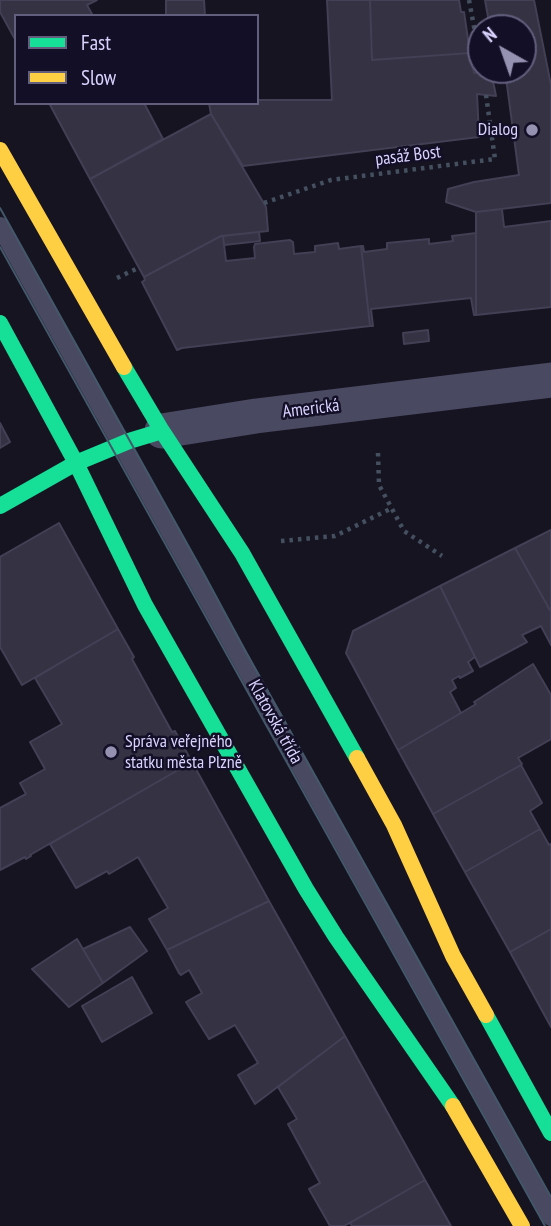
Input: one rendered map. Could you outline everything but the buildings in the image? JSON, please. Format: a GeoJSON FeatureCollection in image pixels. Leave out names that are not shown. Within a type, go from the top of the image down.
{"type":"FeatureCollection","features":[{"type":"Feature","properties":{"kind":"main road"},"geometry":{"type":"LineString","coordinates":[[0,150],[162,431],[242,553],[394,825],[453,956],[551,1133]]}},
{"type":"Feature","properties":{"kind":"main road"},"geometry":{"type":"LineString","coordinates":[[0,323],[76,463],[145,605],[328,928],[461,1117],[522,1226]]}},
{"type":"Feature","properties":{"kind":"main road","name":"Americká"},"geometry":{"type":"LineString","coordinates":[[0,506],[76,463],[162,431]]}},
{"type":"Feature","properties":{"kind":"street","name":"Americká"},"geometry":{"type":"LineString","coordinates":[[162,431],[269,414],[551,380]]}},
{"type":"Feature","properties":{"kind":"lane","name":"Klatovská třída"},"geometry":{"type":"LineString","coordinates":[[0,226],[551,1217]]}},
{"type":"Feature","properties":{"kind":"path","name":"pasáž Bost"},"geometry":{"type":"LineString","coordinates":[[264,203],[331,180],[495,159],[486,95]]}},
{"type":"Feature","properties":{"kind":"path"},"geometry":{"type":"LineString","coordinates":[[378,453],[379,485],[404,531],[442,556]]}},
{"type":"Feature","properties":{"kind":"path"},"geometry":{"type":"LineString","coordinates":[[363,523],[391,508]]}},
{"type":"Feature","properties":{"kind":"tram line"},"geometry":{"type":"LineString","coordinates":[[0,208],[551,1197]]}},
{"type":"Feature","properties":{"kind":"tram line"},"geometry":{"type":"LineString","coordinates":[[0,247],[545,1226]]}},
{"type":"Feature","properties":{"kind":"traffic: fast"},"geometry":{"type":"LineString","coordinates":[[0,323],[76,463],[145,605],[306,889],[453,1106]]}},
{"type":"Feature","properties":{"kind":"traffic: fast"},"geometry":{"type":"LineString","coordinates":[[124,367],[162,431],[242,553],[357,758]]}},
{"type":"Feature","properties":{"kind":"traffic: fast"},"geometry":{"type":"LineString","coordinates":[[0,506],[76,463],[129,441],[162,431]]}},
{"type":"Feature","properties":{"kind":"traffic: fast"},"geometry":{"type":"LineString","coordinates":[[486,1015],[551,1133]]}},
{"type":"Feature","properties":{"kind":"traffic: slow"},"geometry":{"type":"LineString","coordinates":[[0,150],[124,367]]}},
{"type":"Feature","properties":{"kind":"traffic: slow"},"geometry":{"type":"LineString","coordinates":[[357,758],[394,825],[453,956],[486,1015]]}},
{"type":"Feature","properties":{"kind":"traffic: slow"},"geometry":{"type":"LineString","coordinates":[[453,1106],[522,1226]]}},
{"type":"Feature","properties":{"kind":"place","name":"Dialog"},"geometry":{"type":"Point","coordinates":[532,130]}},
{"type":"Feature","properties":{"kind":"place","name":"Správa veřejného statku města Plzně"},"geometry":{"type":"Point","coordinates":[111,752]}}]}
